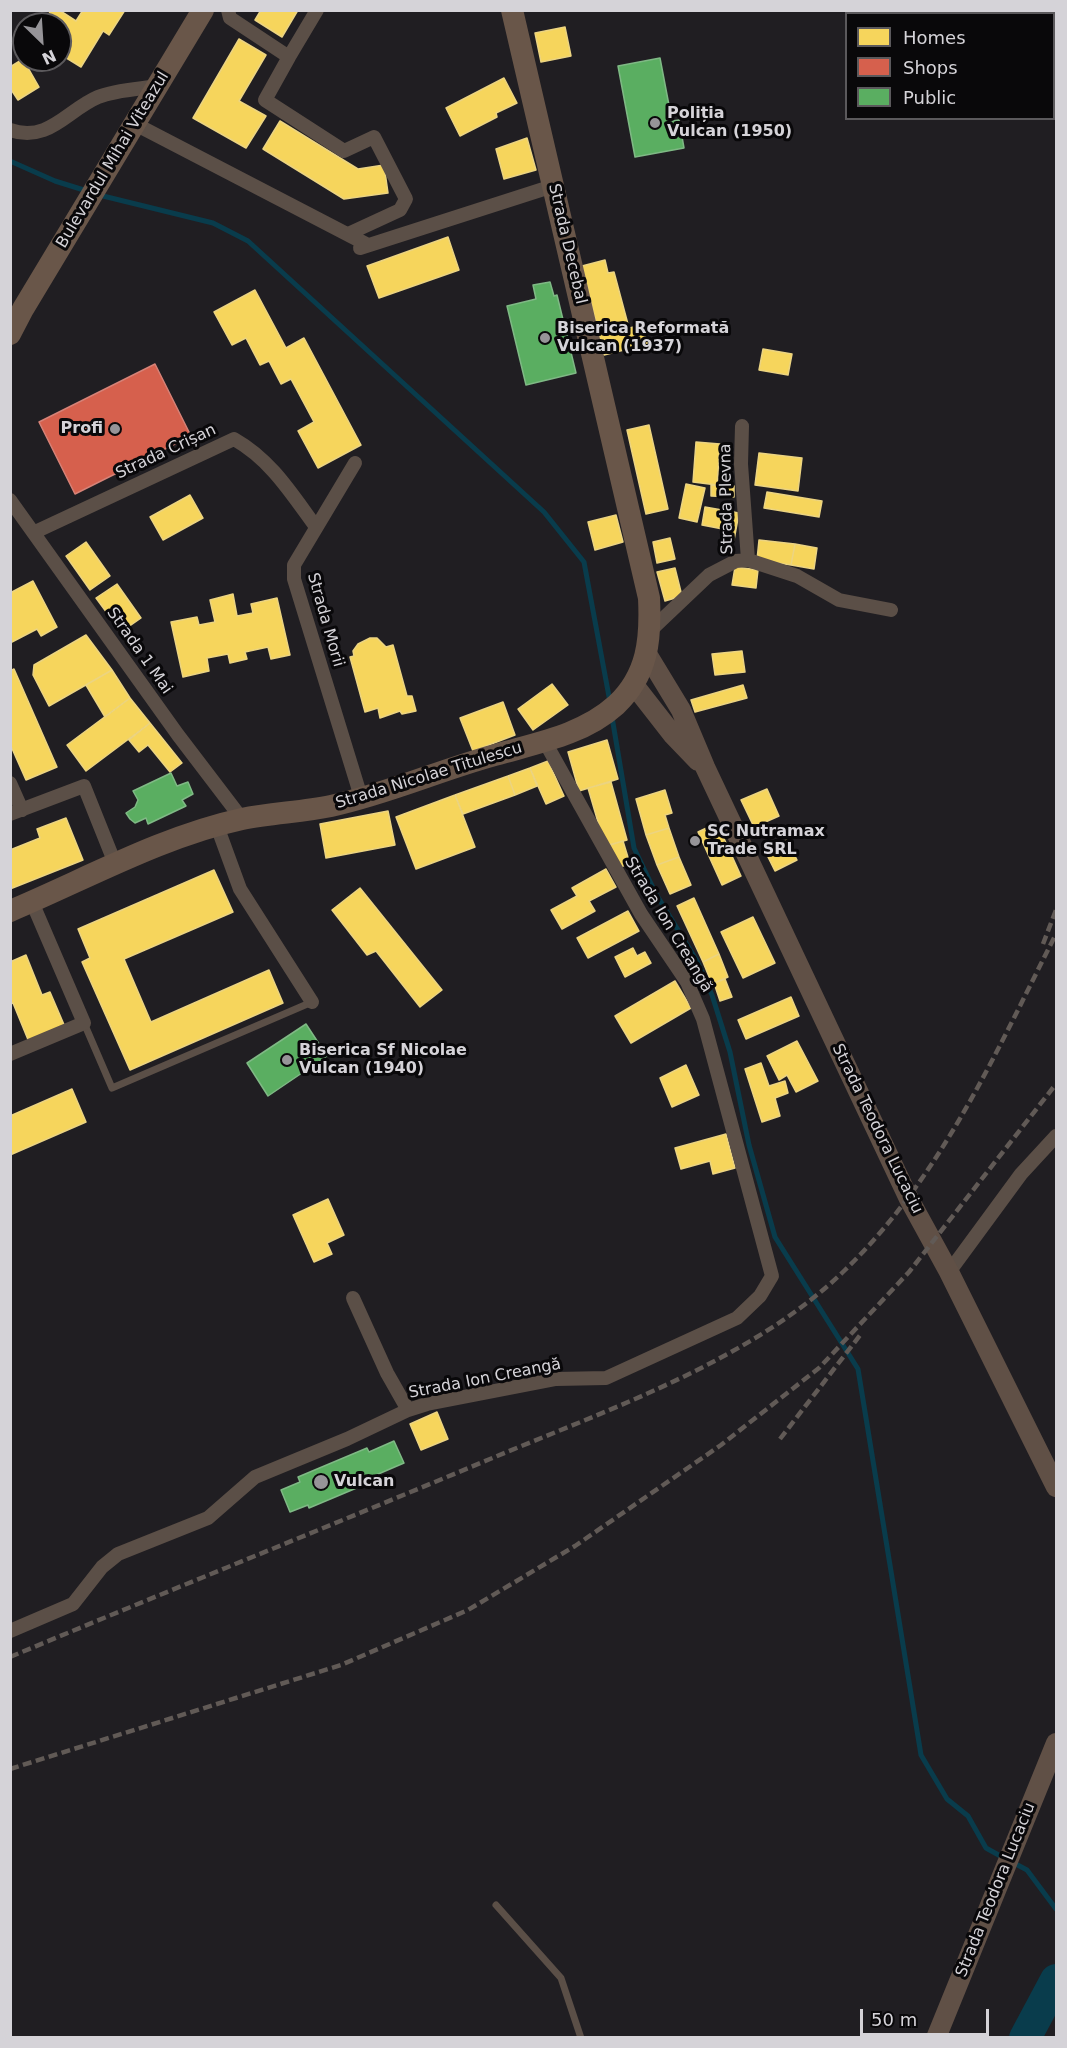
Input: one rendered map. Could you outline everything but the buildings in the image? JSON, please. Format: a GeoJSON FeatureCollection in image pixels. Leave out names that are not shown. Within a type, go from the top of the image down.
{"type":"FeatureCollection","features":[{"type":"Feature","properties":{"kind":"main road","name":"Bulevardul Mihai Viteazul"},"geometry":{"type":"LineString","coordinates":[[10,334],[17,314],[78,219],[203,10]]}},
{"type":"Feature","properties":{"kind":"main road","name":"Strada Decebal"},"geometry":{"type":"LineString","coordinates":[[512,10],[645,577],[651,630],[647,654]]}},
{"type":"Feature","properties":{"kind":"main road","name":"Strada Nicolae Titulescu"},"geometry":{"type":"LineString","coordinates":[[10,911],[217,826],[242,819],[331,806],[494,755],[545,742],[610,710],[634,685],[647,654]]}},
{"type":"Feature","properties":{"kind":"main road","name":"Strada Teodora Lucaciu"},"geometry":{"type":"LineString","coordinates":[[647,654],[681,710],[705,767],[909,1199],[949,1272],[1056,1487]]}},
{"type":"Feature","properties":{"kind":"main road","name":"Strada Teodora Lucaciu"},"geometry":{"type":"LineString","coordinates":[[634,685],[672,735],[705,767]]}},
{"type":"Feature","properties":{"kind":"main road","name":"Strada Teodora Lucaciu"},"geometry":{"type":"LineString","coordinates":[[936,2037],[1056,1743]]}},
{"type":"Feature","properties":{"kind":"street"},"geometry":{"type":"LineString","coordinates":[[228,10],[231,18],[289,57]]}},
{"type":"Feature","properties":{"kind":"street"},"geometry":{"type":"LineString","coordinates":[[317,10],[265,100],[344,151],[374,137],[406,200],[400,210],[348,234]]}},
{"type":"Feature","properties":{"kind":"street"},"geometry":{"type":"LineString","coordinates":[[10,130],[31,135],[57,124],[98,97],[158,86]]}},
{"type":"Feature","properties":{"kind":"street"},"geometry":{"type":"LineString","coordinates":[[135,124],[348,234],[363,247],[553,186]]}},
{"type":"Feature","properties":{"kind":"street","name":"Strada Plevna"},"geometry":{"type":"LineString","coordinates":[[651,630],[709,575],[736,561],[748,560],[741,464],[742,426]]}},
{"type":"Feature","properties":{"kind":"street","name":"Strada Crișan"},"geometry":{"type":"LineString","coordinates":[[35,532],[234,439],[255,451],[279,476],[316,527]]}},
{"type":"Feature","properties":{"kind":"street","name":"Strada Morii"},"geometry":{"type":"LineString","coordinates":[[355,463],[294,565],[294,579],[361,797]]}},
{"type":"Feature","properties":{"kind":"street","name":"Strada 1 Mai"},"geometry":{"type":"LineString","coordinates":[[10,500],[178,735],[242,819]]}},
{"type":"Feature","properties":{"kind":"street"},"geometry":{"type":"LineString","coordinates":[[748,560],[797,576],[839,600],[891,610]]}},
{"type":"Feature","properties":{"kind":"street","name":"Strada Ion Creangă"},"geometry":{"type":"LineString","coordinates":[[10,1631],[73,1605],[102,1567],[118,1554],[208,1518],[255,1477],[347,1439],[408,1410],[556,1379],[606,1378],[737,1318],[760,1296],[772,1276],[703,1019],[687,982],[641,914],[545,742]]}},
{"type":"Feature","properties":{"kind":"street"},"geometry":{"type":"LineString","coordinates":[[10,783],[16,812],[84,786],[116,866]]}},
{"type":"Feature","properties":{"kind":"street"},"geometry":{"type":"LineString","coordinates":[[217,826],[240,890],[312,1002]]}},
{"type":"Feature","properties":{"kind":"street"},"geometry":{"type":"LineString","coordinates":[[10,1054],[84,1023],[32,902]]}},
{"type":"Feature","properties":{"kind":"street"},"geometry":{"type":"LineString","coordinates":[[949,1272],[1021,1174],[1056,1136]]}},
{"type":"Feature","properties":{"kind":"street"},"geometry":{"type":"LineString","coordinates":[[353,1298],[387,1374],[408,1410]]}},
{"type":"Feature","properties":{"kind":"lane"},"geometry":{"type":"LineString","coordinates":[[84,1023],[112,1088],[312,1002]]}},
{"type":"Feature","properties":{"kind":"lane"},"geometry":{"type":"LineString","coordinates":[[496,1905],[561,1978],[581,2037]]}},
{"type":"Feature","properties":{"kind":"waterway"},"geometry":{"type":"LineString","coordinates":[[10,161],[55,181],[87,191]]}},
{"type":"Feature","properties":{"kind":"waterway"},"geometry":{"type":"LineString","coordinates":[[99,195],[213,223],[248,241],[544,512],[584,562],[610,702]]}},
{"type":"Feature","properties":{"kind":"waterway"},"geometry":{"type":"LineString","coordinates":[[612,717],[634,848],[656,894],[697,961],[712,995],[730,1052],[749,1145],[775,1237],[858,1369],[921,1755],[947,1799],[968,1816],[986,1848],[1004,1858]]}},
{"type":"Feature","properties":{"kind":"waterway"},"geometry":{"type":"LineString","coordinates":[[1012,1862],[1027,1870],[1056,1909]]}},
{"type":"Feature","properties":{"kind":"waterway"},"geometry":{"type":"LineString","coordinates":[[1025,2038],[1056,1980]]}},
{"type":"Feature","properties":{"kind":"railway"},"geometry":{"type":"LineString","coordinates":[[1043,944],[1056,910]]}},
{"type":"Feature","properties":{"kind":"railway"},"geometry":{"type":"LineString","coordinates":[[10,1657],[629,1401],[677,1380],[767,1331],[808,1302],[845,1270],[910,1194],[939,1153],[964,1111],[1056,934]]}},
{"type":"Feature","properties":{"kind":"railway"},"geometry":{"type":"LineString","coordinates":[[10,1769],[341,1665],[468,1610],[575,1546],[721,1445],[819,1368],[909,1272],[1056,1084]]}},
{"type":"Feature","properties":{"kind":"railway"},"geometry":{"type":"LineString","coordinates":[[780,1439],[861,1334]]}},
{"type":"Feature","properties":{"kind":"place","name":"Poliția Vulcan (1950)"},"geometry":{"type":"Point","coordinates":[655,123]}},
{"type":"Feature","properties":{"kind":"place","name":"Biserica Reformată Vulcan (1937)"},"geometry":{"type":"Point","coordinates":[545,338]}},
{"type":"Feature","properties":{"kind":"place","name":"Profi"},"geometry":{"type":"Point","coordinates":[115,429]}},
{"type":"Feature","properties":{"kind":"place","name":"SC Nutramax Trade SRL"},"geometry":{"type":"Point","coordinates":[695,841]}},
{"type":"Feature","properties":{"kind":"place","name":"Biserica Sf Nicolae Vulcan (1940)"},"geometry":{"type":"Point","coordinates":[287,1060]}},
{"type":"Feature","properties":{"kind":"place","name":"Vulcan"},"geometry":{"type":"Point","coordinates":[321,1482]}}]}
